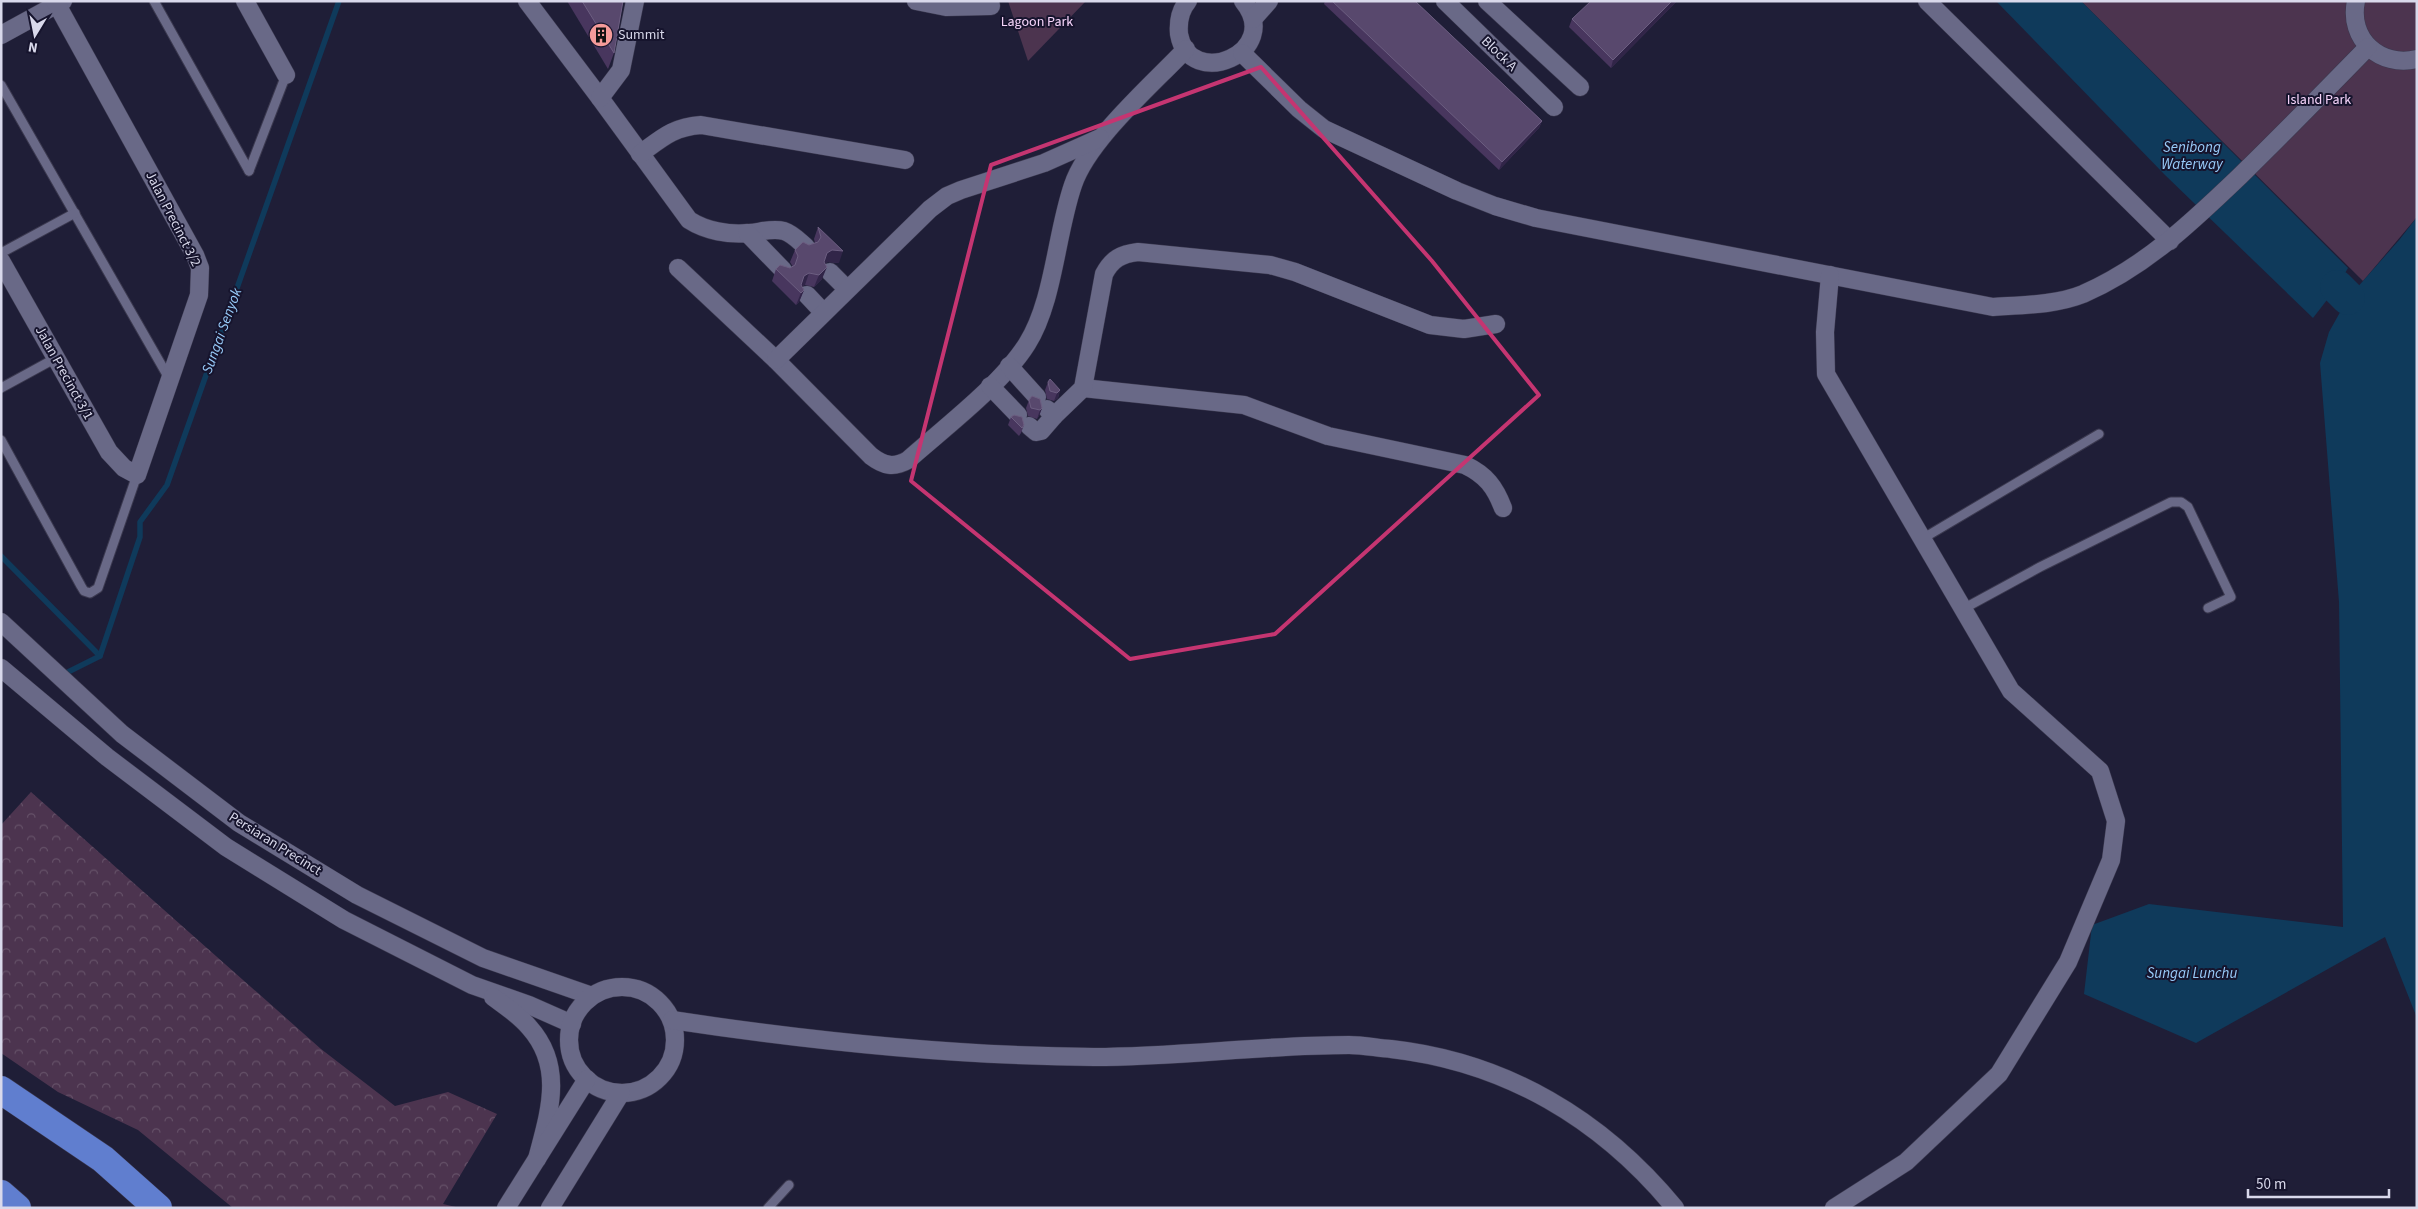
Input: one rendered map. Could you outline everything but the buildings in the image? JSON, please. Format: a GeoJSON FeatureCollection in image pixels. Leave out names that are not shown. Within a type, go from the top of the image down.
{"type":"FeatureCollection","features":[{"type":"Feature","properties":{"kind":"highway"},"geometry":{"type":"LineString","coordinates":[[1,1090],[103,1159],[141,1199],[158,1208]]}},
{"type":"Feature","properties":{"kind":"highway"},"geometry":{"type":"LineString","coordinates":[[1,1194],[17,1208]]}},
{"type":"Feature","properties":{"kind":"street"},"geometry":{"type":"LineString","coordinates":[[245,1],[286,75]]}},
{"type":"Feature","properties":{"kind":"street"},"geometry":{"type":"LineString","coordinates":[[527,1],[689,220],[709,230],[747,233],[774,229],[783,231],[792,235],[806,247]]}},
{"type":"Feature","properties":{"kind":"street"},"geometry":{"type":"LineString","coordinates":[[600,98],[621,70],[635,1]]}},
{"type":"Feature","properties":{"kind":"street"},"geometry":{"type":"LineString","coordinates":[[916,1],[946,7],[991,6]]}},
{"type":"Feature","properties":{"kind":"street"},"geometry":{"type":"LineString","coordinates":[[1188,1],[1180,14],[1178,26],[1180,38],[1186,49],[1196,58],[1207,62],[1220,63],[1232,60],[1242,53],[1249,43],[1253,32],[1252,19],[1243,1]]}},
{"type":"Feature","properties":{"kind":"street"},"geometry":{"type":"LineString","coordinates":[[1252,19],[1270,1]]}},
{"type":"Feature","properties":{"kind":"street","name":"Block A"},"geometry":{"type":"LineString","coordinates":[[1445,1],[1554,107]]}},
{"type":"Feature","properties":{"kind":"street"},"geometry":{"type":"LineString","coordinates":[[1487,1],[1580,87]]}},
{"type":"Feature","properties":{"kind":"street"},"geometry":{"type":"LineString","coordinates":[[1927,1],[2170,242]]}},
{"type":"Feature","properties":{"kind":"street"},"geometry":{"type":"LineString","coordinates":[[1,35],[58,2]]}},
{"type":"Feature","properties":{"kind":"street","name":"Jalan Precinct 3/2"},"geometry":{"type":"LineString","coordinates":[[58,2],[195,255],[200,268],[200,295],[137,475]]}},
{"type":"Feature","properties":{"kind":"street"},"geometry":{"type":"LineString","coordinates":[[2354,4],[2357,29],[2368,47],[2386,59],[2397,61],[2416,60]]}},
{"type":"Feature","properties":{"kind":"street"},"geometry":{"type":"LineString","coordinates":[[1242,53],[1299,109],[1324,129],[1457,191],[1495,206],[1536,218],[1993,307],[2034,305],[2081,295],[2118,276],[2170,242],[2280,137],[2368,47]]}},
{"type":"Feature","properties":{"kind":"street"},"geometry":{"type":"LineString","coordinates":[[678,268],[776,360],[872,456],[878,461],[892,466],[908,460],[990,386],[1028,344],[1045,300],[1073,184],[1080,168],[1102,137],[1186,49]]}},
{"type":"Feature","properties":{"kind":"street"},"geometry":{"type":"LineString","coordinates":[[640,154],[669,132],[689,126],[701,125],[905,160]]}},
{"type":"Feature","properties":{"kind":"street"},"geometry":{"type":"LineString","coordinates":[[776,360],[930,209],[947,196],[1044,163],[1102,137]]}},
{"type":"Feature","properties":{"kind":"street"},"geometry":{"type":"LineString","coordinates":[[747,233],[783,270]]}},
{"type":"Feature","properties":{"kind":"street"},"geometry":{"type":"LineString","coordinates":[[1083,388],[1104,274],[1109,265],[1125,254],[1138,252],[1270,265],[1294,272],[1430,325],[1464,329],[1496,324]]}},
{"type":"Feature","properties":{"kind":"street","name":"Jalan Precinct 3/1"},"geometry":{"type":"LineString","coordinates":[[1,261],[109,452],[124,468],[137,475]]}},
{"type":"Feature","properties":{"kind":"street"},"geometry":{"type":"LineString","coordinates":[[830,272],[847,289]]}},
{"type":"Feature","properties":{"kind":"street"},"geometry":{"type":"LineString","coordinates":[[1830,275],[1825,332],[1826,374],[2011,691],[2100,771],[2116,820],[2111,860],[2068,962],[1999,1074],[1906,1162],[1834,1208]]}},
{"type":"Feature","properties":{"kind":"street"},"geometry":{"type":"LineString","coordinates":[[807,295],[824,312]]}},
{"type":"Feature","properties":{"kind":"street"},"geometry":{"type":"LineString","coordinates":[[1010,366],[1046,407]]}},
{"type":"Feature","properties":{"kind":"street"},"geometry":{"type":"LineString","coordinates":[[990,386],[1036,432],[1042,431],[1046,407]]}},
{"type":"Feature","properties":{"kind":"street"},"geometry":{"type":"LineString","coordinates":[[1046,407],[1083,388],[1244,405],[1328,436],[1465,465],[1478,471],[1488,480],[1496,490],[1503,508]]}},
{"type":"Feature","properties":{"kind":"street","name":"Persiaran Precinct"},"geometry":{"type":"LineString","coordinates":[[1,622],[122,734],[239,823],[357,895],[483,958],[592,996]]}},
{"type":"Feature","properties":{"kind":"street","name":"Persiaran Precinct"},"geometry":{"type":"LineString","coordinates":[[1,668],[106,757],[226,847],[344,920],[485,990],[529,1005],[572,1024]]}},
{"type":"Feature","properties":{"kind":"street"},"geometry":{"type":"LineString","coordinates":[[618,987],[644,991],[656,999],[672,1020],[675,1046],[666,1070],[657,1080],[646,1087],[620,1092],[597,1086],[580,1070],[572,1054],[570,1036],[572,1024],[583,1004],[592,996],[618,987]]}},
{"type":"Feature","properties":{"kind":"street"},"geometry":{"type":"LineString","coordinates":[[485,990],[528,1026],[546,1054],[551,1069],[552,1095],[537,1159]]}},
{"type":"Feature","properties":{"kind":"street"},"geometry":{"type":"LineString","coordinates":[[672,1020],[837,1042],[963,1052],[1096,1057],[1352,1045],[1414,1052],[1469,1064],[1527,1088],[1568,1110],[1610,1141],[1650,1178],[1675,1208]]}},
{"type":"Feature","properties":{"kind":"street"},"geometry":{"type":"LineString","coordinates":[[506,1208],[588,1079]]}},
{"type":"Feature","properties":{"kind":"street"},"geometry":{"type":"LineString","coordinates":[[550,1208],[620,1092]]}},
{"type":"Feature","properties":{"kind":"lane"},"geometry":{"type":"LineString","coordinates":[[154,1],[249,171],[286,75]]}},
{"type":"Feature","properties":{"kind":"lane"},"geometry":{"type":"LineString","coordinates":[[1,85],[170,380]]}},
{"type":"Feature","properties":{"kind":"lane"},"geometry":{"type":"LineString","coordinates":[[1,253],[75,213]]}},
{"type":"Feature","properties":{"kind":"lane"},"geometry":{"type":"LineString","coordinates":[[1,388],[56,358]]}},
{"type":"Feature","properties":{"kind":"lane"},"geometry":{"type":"LineString","coordinates":[[1922,539],[2099,434]]}},
{"type":"Feature","properties":{"kind":"lane"},"geometry":{"type":"LineString","coordinates":[[1,440],[84,591],[90,592],[98,588],[137,475]]}},
{"type":"Feature","properties":{"kind":"lane"},"geometry":{"type":"LineString","coordinates":[[1963,609],[2040,567],[2171,502],[2181,502],[2188,507],[2231,597],[2208,608]]}},
{"type":"Feature","properties":{"kind":"lane"},"geometry":{"type":"LineString","coordinates":[[768,1208],[789,1185]]}},
{"type":"Feature","properties":{"kind":"highlighted area"},"geometry":{"type":"Polygon","coordinates":[[[1261,67],[1432,261],[1539,395],[1275,634],[1130,659],[911,481],[991,165],[1261,67]]]}},
{"type":"Feature","properties":{"kind":"green space","name":"Lagoon Park"},"geometry":{"type":"Polygon","coordinates":[[[1008,1],[1086,1],[1028,61],[1008,1]]]}},
{"type":"Feature","properties":{"kind":"green space","name":"Island Park"},"geometry":{"type":"Polygon","coordinates":[[[2081,1],[2417,1],[2417,217],[2363,281],[2081,1]]]}},
{"type":"Feature","properties":{"kind":"green space"},"geometry":{"type":"Polygon","coordinates":[[[31,792],[321,1049],[395,1106],[448,1092],[497,1114],[443,1204],[460,1208],[233,1208],[138,1130],[58,1092],[1,1053],[1,825],[31,792]]]}},
{"type":"Feature","properties":{"kind":"water","name":"Senibong Waterway"},"geometry":{"type":"Polygon","coordinates":[[[1996,1],[2081,1],[2348,268],[2337,287],[2313,318],[2165,175],[1996,1]]]}},
{"type":"Feature","properties":{"kind":"water","name":"Sungai Lunchu"},"geometry":{"type":"Polygon","coordinates":[[[2417,217],[2417,1018],[2385,937],[2196,1043],[2084,994],[2092,925],[2149,904],[2343,927],[2339,602],[2320,363],[2329,332],[2348,298],[2417,217]]]}},
{"type":"Feature","properties":{"kind":"waterway","name":"Sungai Senyok"},"geometry":{"type":"LineString","coordinates":[[68,672],[100,656],[140,537],[140,522],[167,485],[339,1]]}},
{"type":"Feature","properties":{"kind":"waterway"},"geometry":{"type":"LineString","coordinates":[[2337,287],[2348,298]]}},
{"type":"Feature","properties":{"kind":"waterway","name":"Sungai Senyok"},"geometry":{"type":"LineString","coordinates":[[1,556],[100,656]]}},
{"type":"Feature","properties":{"kind":"place","name":"Summit"},"geometry":{"type":"Point","coordinates":[601,35]}}]}
